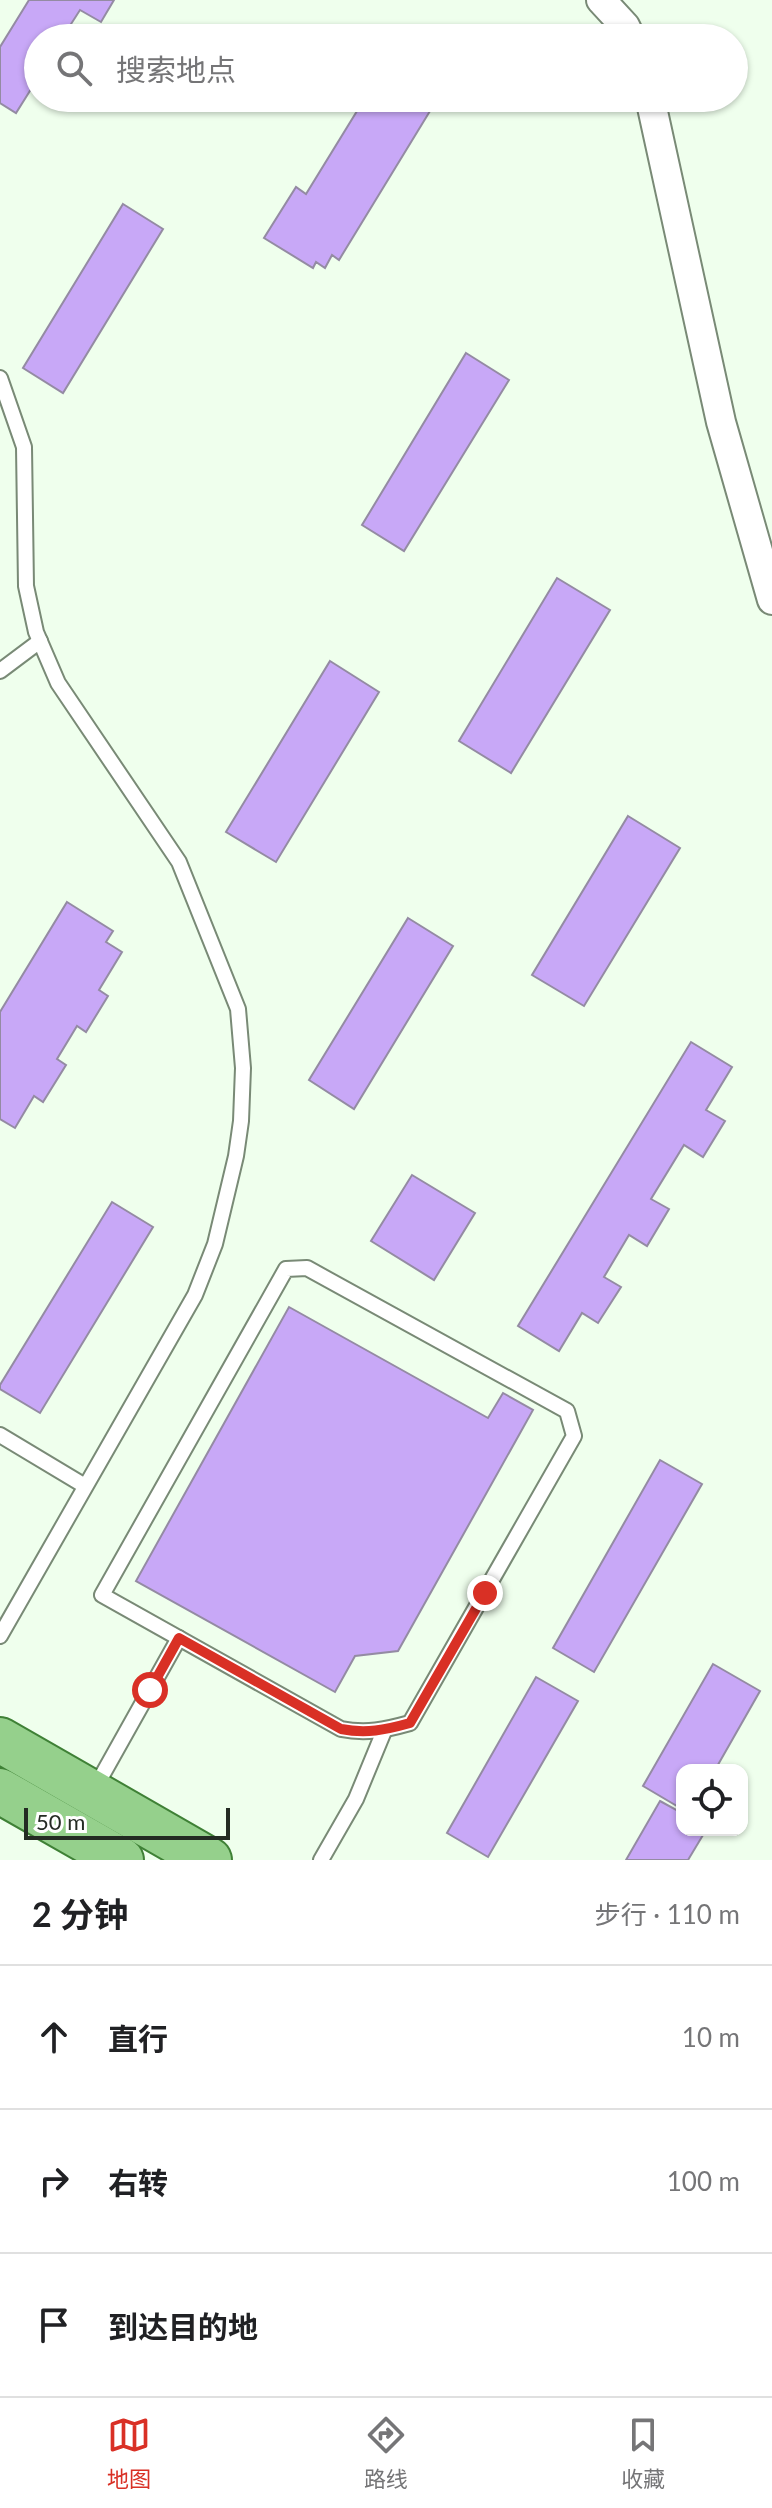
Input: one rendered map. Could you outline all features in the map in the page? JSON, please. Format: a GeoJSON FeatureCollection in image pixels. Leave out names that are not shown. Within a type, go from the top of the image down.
{"type":"FeatureCollection","features":[{"type":"Feature","properties":{"kind":"main road"},"geometry":{"type":"LineString","coordinates":[[0,1740],[209,1860]]}},
{"type":"Feature","properties":{"kind":"main road"},"geometry":{"type":"LineString","coordinates":[[0,1791],[121,1860]]}},
{"type":"Feature","properties":{"kind":"street"},"geometry":{"type":"LineString","coordinates":[[601,0],[623,24]]}},
{"type":"Feature","properties":{"kind":"street"},"geometry":{"type":"LineString","coordinates":[[653,112],[721,422],[772,600]]}},
{"type":"Feature","properties":{"kind":"lane"},"geometry":{"type":"LineString","coordinates":[[0,378],[24,447],[26,586],[40,641],[58,683],[179,862],[238,1009],[243,1068],[236,1156],[215,1244],[195,1295],[0,1636]]}},
{"type":"Feature","properties":{"kind":"lane"},"geometry":{"type":"LineString","coordinates":[[0,671],[40,641]]}},
{"type":"Feature","properties":{"kind":"lane"},"geometry":{"type":"LineString","coordinates":[[307,1268],[567,1411],[574,1436],[410,1723],[364,1733],[341,1729],[179,1638],[102,1595],[286,1269],[307,1268]]}},
{"type":"Feature","properties":{"kind":"lane"},"geometry":{"type":"LineString","coordinates":[[0,1435],[85,1486]]}},
{"type":"Feature","properties":{"kind":"lane"},"geometry":{"type":"LineString","coordinates":[[93,1793],[179,1638]]}},
{"type":"Feature","properties":{"kind":"lane"},"geometry":{"type":"LineString","coordinates":[[321,1860],[356,1799],[384,1731]]}},
{"type":"Feature","properties":{"kind":"building"},"geometry":{"type":"Polygon","coordinates":[[[29,0],[114,0],[101,22],[80,10],[71,24],[24,24],[24,100],[16,113],[0,103],[0,47],[29,0]]]}},
{"type":"Feature","properties":{"kind":"building"},"geometry":{"type":"Polygon","coordinates":[[[356,112],[429,112],[339,260],[332,255],[325,268],[316,262],[313,268],[264,238],[296,187],[306,194],[356,112]]]}},
{"type":"Feature","properties":{"kind":"building"},"geometry":{"type":"Polygon","coordinates":[[[123,204],[163,229],[63,393],[23,368],[123,204]]]}},
{"type":"Feature","properties":{"kind":"building"},"geometry":{"type":"Polygon","coordinates":[[[466,353],[509,380],[404,551],[362,525],[466,353]]]}},
{"type":"Feature","properties":{"kind":"building"},"geometry":{"type":"Polygon","coordinates":[[[557,578],[610,610],[511,773],[459,741],[557,578]]]}},
{"type":"Feature","properties":{"kind":"building"},"geometry":{"type":"Polygon","coordinates":[[[330,661],[379,692],[276,862],[226,832],[330,661]]]}},
{"type":"Feature","properties":{"kind":"building"},"geometry":{"type":"Polygon","coordinates":[[[628,816],[680,848],[584,1006],[532,975],[628,816]]]}},
{"type":"Feature","properties":{"kind":"building"},"geometry":{"type":"Polygon","coordinates":[[[67,902],[113,931],[106,942],[122,952],[99,990],[108,996],[86,1032],[77,1026],[57,1059],[66,1065],[43,1102],[34,1096],[15,1128],[0,1119],[0,1012],[67,902]]]}},
{"type":"Feature","properties":{"kind":"building"},"geometry":{"type":"Polygon","coordinates":[[[408,918],[453,946],[354,1109],[309,1080],[408,918]]]}},
{"type":"Feature","properties":{"kind":"building"},"geometry":{"type":"Polygon","coordinates":[[[691,1042],[732,1067],[706,1110],[725,1121],[703,1157],[684,1145],[651,1199],[669,1209],[647,1246],[629,1235],[604,1277],[621,1287],[598,1323],[582,1313],[559,1351],[518,1326],[691,1042]]]}},
{"type":"Feature","properties":{"kind":"building"},"geometry":{"type":"Polygon","coordinates":[[[412,1175],[475,1213],[434,1280],[371,1241],[412,1175]]]}},
{"type":"Feature","properties":{"kind":"building"},"geometry":{"type":"Polygon","coordinates":[[[112,1202],[153,1227],[40,1413],[0,1389],[0,1385],[112,1202]]]}},
{"type":"Feature","properties":{"kind":"building"},"geometry":{"type":"Polygon","coordinates":[[[289,1307],[488,1418],[503,1393],[533,1410],[398,1651],[355,1656],[335,1692],[136,1581],[289,1307]]]}},
{"type":"Feature","properties":{"kind":"building"},"geometry":{"type":"Polygon","coordinates":[[[660,1460],[702,1484],[594,1672],[553,1648],[660,1460]]]}},
{"type":"Feature","properties":{"kind":"building"},"geometry":{"type":"Polygon","coordinates":[[[713,1664],[760,1691],[718,1764],[676,1764],[676,1805],[643,1786],[713,1664]]]}},
{"type":"Feature","properties":{"kind":"building"},"geometry":{"type":"Polygon","coordinates":[[[536,1677],[578,1701],[488,1857],[447,1833],[536,1677]]]}},
{"type":"Feature","properties":{"kind":"building"},"geometry":{"type":"Polygon","coordinates":[[[660,1801],[676,1810],[676,1836],[702,1836],[688,1860],[626,1860],[660,1801]]]}},
{"type":"Feature","properties":{"kind":"route"},"geometry":{"type":"LineString","coordinates":[[150,1690],[179,1638],[341,1729],[364,1733],[384,1731],[410,1723],[485,1593]]}}]}
